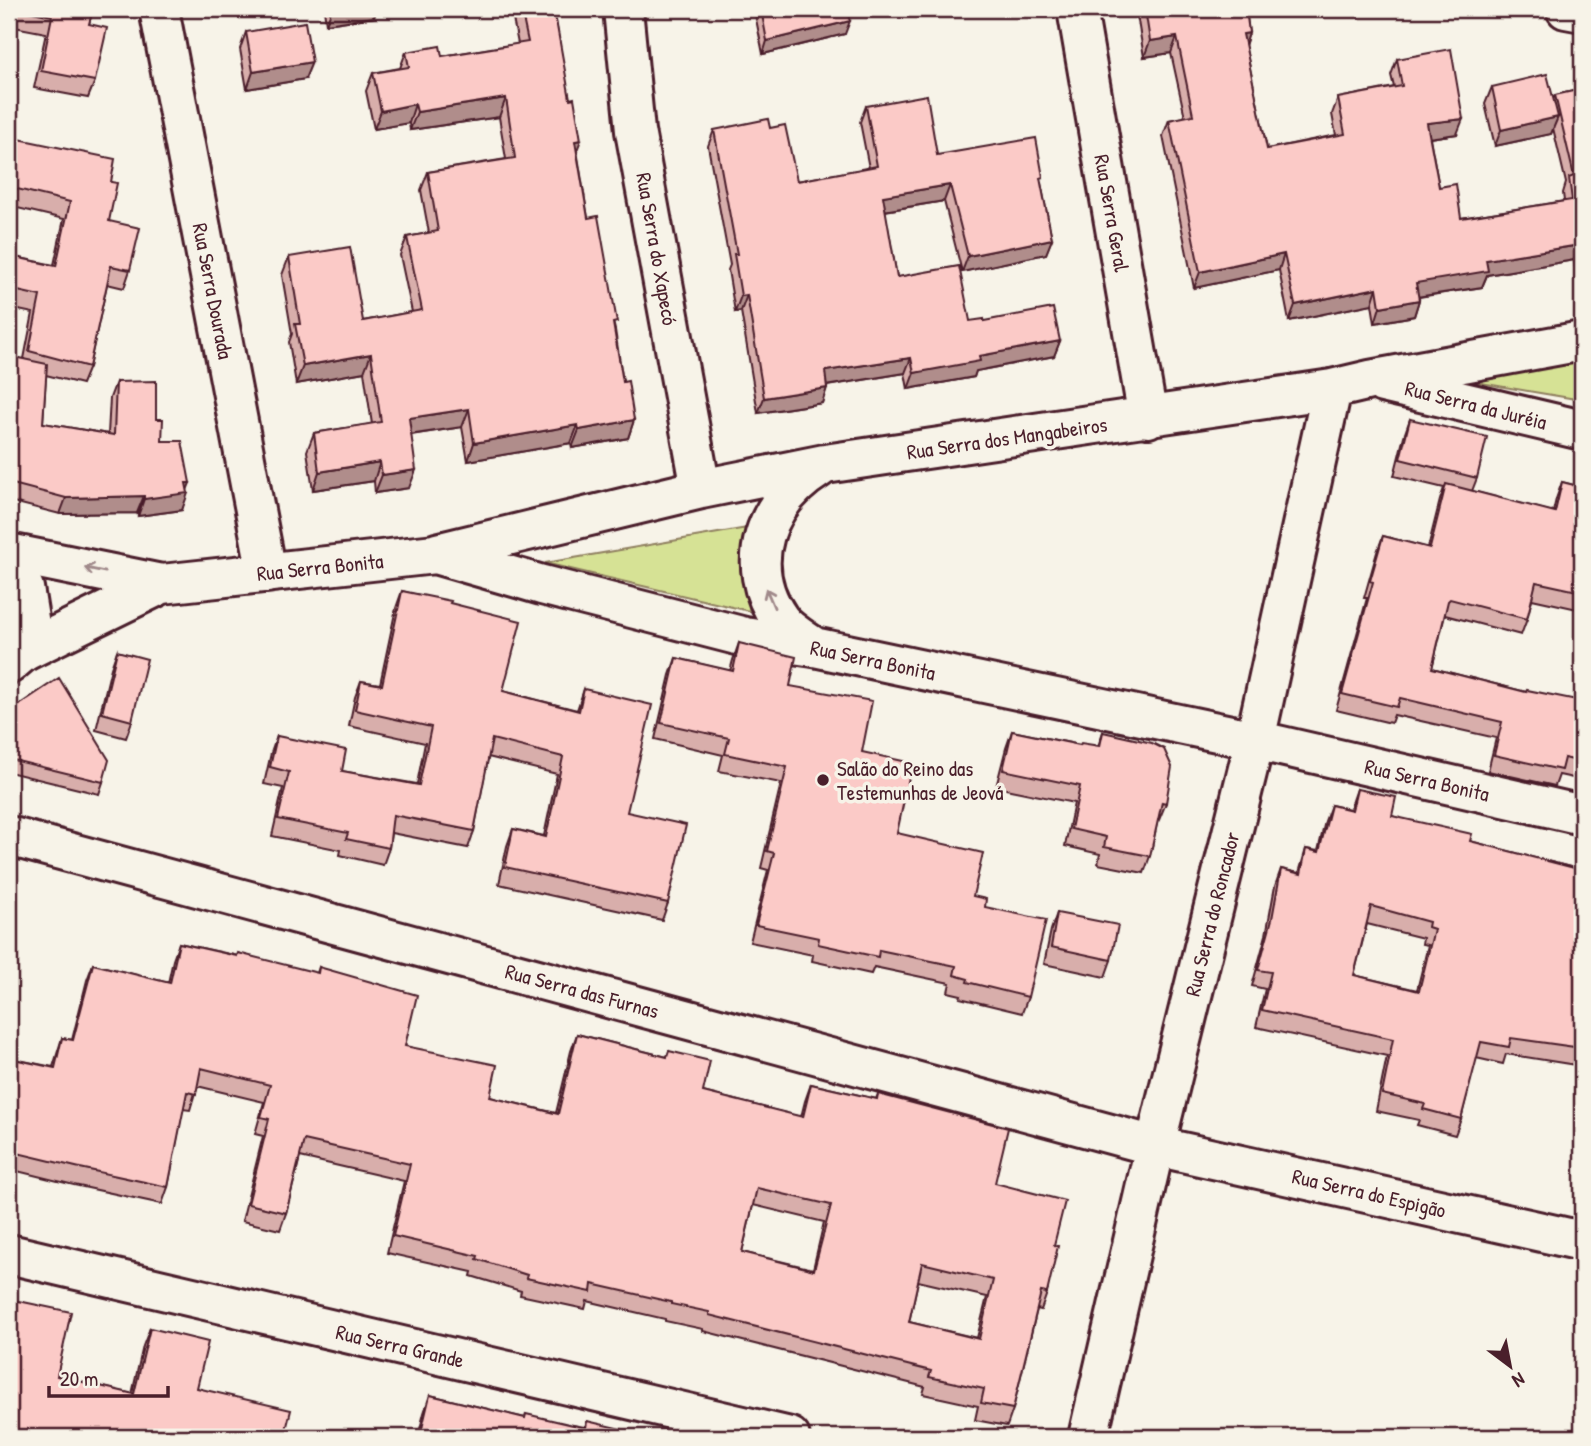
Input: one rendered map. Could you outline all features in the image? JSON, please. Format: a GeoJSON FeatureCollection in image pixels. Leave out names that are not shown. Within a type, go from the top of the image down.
{"type":"FeatureCollection","features":[{"type":"Feature","properties":{"kind":"street","name":"Rua Serra Dourada"},"geometry":{"type":"LineString","coordinates":[[159,9],[267,573]]}},
{"type":"Feature","properties":{"kind":"street","name":"Rua Serra do Xapecó"},"geometry":{"type":"LineString","coordinates":[[623,9],[635,131],[701,489]]}},
{"type":"Feature","properties":{"kind":"street","name":"Rua Serra Geral"},"geometry":{"type":"LineString","coordinates":[[1077,9],[1148,418]]}},
{"type":"Feature","properties":{"kind":"street"},"geometry":{"type":"LineString","coordinates":[[1566,9],[1582,12]]}},
{"type":"Feature","properties":{"kind":"street","name":"Rua Serra dos Mangabeiros"},"geometry":{"type":"LineString","coordinates":[[435,554],[701,489],[825,464],[1332,389],[1582,341]]}},
{"type":"Feature","properties":{"kind":"street","name":"Rua Serra da Juréia"},"geometry":{"type":"LineString","coordinates":[[1370,380],[1582,430]]}},
{"type":"Feature","properties":{"kind":"street","name":"Rua Serra do Roncador"},"geometry":{"type":"LineString","coordinates":[[1088,1437],[1155,1146],[1255,740],[1332,389]]}},
{"type":"Feature","properties":{"kind":"street"},"geometry":{"type":"LineString","coordinates":[[814,648],[781,622],[768,596],[760,570],[766,527],[779,502],[803,478],[825,464]]}},
{"type":"Feature","properties":{"kind":"street"},"geometry":{"type":"LineString","coordinates":[[9,553],[162,584]]}},
{"type":"Feature","properties":{"kind":"street","name":"Rua Serra Bonita"},"geometry":{"type":"LineString","coordinates":[[162,584],[435,554],[542,585],[745,637],[814,648],[1255,740],[1582,815]]}},
{"type":"Feature","properties":{"kind":"street"},"geometry":{"type":"LineString","coordinates":[[9,564],[24,589],[30,625],[16,658]]}},
{"type":"Feature","properties":{"kind":"street"},"geometry":{"type":"LineString","coordinates":[[16,658],[162,584]]}},
{"type":"Feature","properties":{"kind":"street","name":"Rua Serra das Furnas"},"geometry":{"type":"LineString","coordinates":[[9,836],[1155,1146]]}},
{"type":"Feature","properties":{"kind":"street","name":"Rua Serra do Espigão"},"geometry":{"type":"LineString","coordinates":[[1155,1146],[1582,1241]]}},
{"type":"Feature","properties":{"kind":"street","name":"Rua Serra Grande"},"geometry":{"type":"LineString","coordinates":[[9,1254],[790,1437]]}},
{"type":"Feature","properties":{"kind":"green space"},"geometry":{"type":"Polygon","coordinates":[[[1582,361],[1582,400],[1469,381],[1582,361]]]}},
{"type":"Feature","properties":{"kind":"green space"},"geometry":{"type":"Polygon","coordinates":[[[753,527],[749,611],[545,563],[753,527]]]}},
{"type":"Feature","properties":{"kind":"building"},"geometry":{"type":"Polygon","coordinates":[[[18,9],[93,9],[89,24],[107,28],[95,81],[41,71],[52,16],[18,9]]]}},
{"type":"Feature","properties":{"kind":"building"},"geometry":{"type":"Polygon","coordinates":[[[521,9],[554,9],[570,99],[574,98],[581,140],[575,141],[588,218],[598,216],[617,322],[613,323],[623,382],[628,381],[634,420],[579,430],[578,425],[474,443],[469,409],[409,418],[416,470],[382,475],[380,462],[319,472],[314,433],[381,422],[371,354],[303,366],[295,324],[300,324],[289,257],[350,247],[363,321],[422,310],[407,237],[438,231],[428,172],[515,158],[506,98],[417,112],[415,104],[381,111],[373,73],[409,67],[406,52],[440,46],[442,56],[528,42],[521,9]]]}},
{"type":"Feature","properties":{"kind":"building"},"geometry":{"type":"Polygon","coordinates":[[[761,9],[846,9],[850,21],[767,41],[761,9]]]}},
{"type":"Feature","properties":{"kind":"building"},"geometry":{"type":"Polygon","coordinates":[[[1145,9],[1246,9],[1249,33],[1243,34],[1267,149],[1345,134],[1338,98],[1402,86],[1397,59],[1451,49],[1463,119],[1427,123],[1439,187],[1456,184],[1461,218],[1572,200],[1569,178],[1574,176],[1555,95],[1582,89],[1582,250],[1580,245],[1486,260],[1488,271],[1416,283],[1419,300],[1380,307],[1377,288],[1295,305],[1284,254],[1200,272],[1169,120],[1193,115],[1177,37],[1150,41],[1145,9]]]}},
{"type":"Feature","properties":{"kind":"building"},"geometry":{"type":"Polygon","coordinates":[[[305,22],[312,62],[253,72],[246,32],[305,22]]]}},
{"type":"Feature","properties":{"kind":"building"},"geometry":{"type":"Polygon","coordinates":[[[1547,74],[1558,117],[1501,130],[1492,87],[1547,74]]]}},
{"type":"Feature","properties":{"kind":"building"},"geometry":{"type":"Polygon","coordinates":[[[927,95],[937,155],[1036,138],[1043,177],[1040,178],[1052,239],[968,256],[950,185],[883,196],[897,277],[959,266],[970,321],[984,321],[1053,308],[1060,341],[979,356],[980,361],[914,373],[911,358],[825,371],[827,388],[764,398],[747,295],[741,296],[734,254],[737,254],[714,130],[768,119],[770,128],[785,125],[797,181],[877,166],[866,106],[927,95]]]}},
{"type":"Feature","properties":{"kind":"building"},"geometry":{"type":"Polygon","coordinates":[[[9,137],[115,159],[111,182],[117,183],[109,221],[140,228],[130,270],[111,266],[89,367],[29,351],[40,296],[9,289],[15,257],[56,266],[70,202],[9,187],[9,137]]]}},
{"type":"Feature","properties":{"kind":"building"},"geometry":{"type":"Polygon","coordinates":[[[9,356],[47,364],[43,423],[114,435],[116,382],[156,381],[156,419],[163,419],[162,441],[182,441],[190,483],[186,483],[188,493],[144,499],[144,496],[66,498],[9,483],[9,356]]]}},
{"type":"Feature","properties":{"kind":"building"},"geometry":{"type":"Polygon","coordinates":[[[1410,419],[1487,437],[1477,478],[1400,459],[1410,419]]]}},
{"type":"Feature","properties":{"kind":"building"},"geometry":{"type":"Polygon","coordinates":[[[1562,482],[1582,487],[1582,592],[1536,582],[1527,619],[1450,599],[1432,668],[1526,692],[1527,690],[1582,701],[1582,762],[1564,758],[1561,770],[1494,755],[1502,722],[1400,698],[1397,707],[1342,694],[1383,536],[1430,548],[1446,484],[1555,512],[1562,482]]]}},
{"type":"Feature","properties":{"kind":"building"},"geometry":{"type":"Polygon","coordinates":[[[402,591],[451,601],[450,603],[521,621],[503,691],[579,711],[584,689],[652,705],[627,812],[686,825],[668,903],[505,867],[513,829],[546,837],[563,757],[492,739],[474,831],[393,815],[389,848],[346,839],[348,833],[278,819],[289,772],[270,767],[277,736],[346,750],[342,771],[419,785],[431,727],[355,710],[361,681],[382,685],[402,591]]]}},
{"type":"Feature","properties":{"kind":"building"},"geometry":{"type":"Polygon","coordinates":[[[739,643],[796,657],[790,686],[872,701],[862,752],[912,763],[897,833],[983,853],[973,896],[986,899],[985,907],[1046,920],[1028,997],[967,982],[968,979],[954,975],[956,966],[879,950],[878,957],[818,944],[819,938],[756,925],[774,853],[767,851],[787,767],[725,754],[729,738],[661,723],[676,658],[733,671],[739,643]]]}},
{"type":"Feature","properties":{"kind":"building"},"geometry":{"type":"Polygon","coordinates":[[[117,651],[147,659],[132,721],[102,713],[117,651]]]}},
{"type":"Feature","properties":{"kind":"building"},"geometry":{"type":"Polygon","coordinates":[[[59,678],[109,760],[103,782],[9,759],[9,735],[14,708],[59,678]]]}},
{"type":"Feature","properties":{"kind":"building"},"geometry":{"type":"Polygon","coordinates":[[[1012,731],[1080,745],[1100,746],[1103,732],[1152,743],[1164,749],[1172,767],[1166,803],[1162,802],[1150,856],[1104,847],[1106,837],[1071,829],[1080,786],[1003,770],[1012,731]]]}},
{"type":"Feature","properties":{"kind":"building"},"geometry":{"type":"Polygon","coordinates":[[[1357,789],[1396,797],[1392,816],[1472,834],[1470,841],[1582,870],[1582,1048],[1511,1038],[1509,1047],[1481,1042],[1461,1119],[1423,1109],[1425,1104],[1382,1094],[1393,1039],[1262,1010],[1271,972],[1258,970],[1272,919],[1281,869],[1301,874],[1306,849],[1319,852],[1331,805],[1352,810],[1357,789]],[[1371,906],[1354,975],[1419,991],[1434,929],[1428,927],[1429,922],[1371,906]]]}},
{"type":"Feature","properties":{"kind":"building"},"geometry":{"type":"Polygon","coordinates":[[[9,896],[14,897],[9,926],[9,896]]]}},
{"type":"Feature","properties":{"kind":"building"},"geometry":{"type":"Polygon","coordinates":[[[1057,913],[1118,925],[1111,960],[1051,947],[1057,913]]]}},
{"type":"Feature","properties":{"kind":"building"},"geometry":{"type":"Polygon","coordinates":[[[179,943],[237,956],[238,953],[318,973],[319,967],[417,995],[405,1046],[497,1065],[490,1097],[558,1114],[577,1034],[667,1057],[669,1051],[710,1061],[703,1092],[803,1117],[811,1084],[877,1099],[878,1094],[1008,1128],[995,1183],[1065,1201],[1054,1245],[1058,1246],[1047,1293],[1041,1292],[1013,1409],[981,1403],[984,1389],[929,1377],[931,1371],[709,1315],[709,1312],[671,1302],[592,1284],[591,1292],[526,1278],[527,1275],[477,1259],[478,1256],[393,1236],[410,1164],[304,1140],[286,1213],[248,1204],[269,1119],[261,1117],[270,1085],[201,1068],[196,1094],[187,1092],[168,1187],[9,1151],[9,1058],[55,1068],[62,1038],[73,1040],[93,964],[170,983],[179,943]],[[757,1188],[742,1252],[814,1270],[831,1205],[757,1188]],[[922,1263],[909,1322],[979,1339],[993,1280],[922,1263]]]}},
{"type":"Feature","properties":{"kind":"building"},"geometry":{"type":"Polygon","coordinates":[[[9,1299],[71,1312],[57,1376],[134,1394],[150,1328],[208,1342],[197,1388],[291,1410],[286,1430],[296,1431],[294,1437],[9,1437],[9,1299]]]}},
{"type":"Feature","properties":{"kind":"building"},"geometry":{"type":"Polygon","coordinates":[[[430,1395],[525,1418],[526,1414],[586,1428],[587,1421],[621,1429],[619,1437],[420,1437],[430,1395]]]}},
{"type":"Feature","properties":{"kind":"place","name":"Salão do Reino das Testemunhas de Jeová"},"geometry":{"type":"Point","coordinates":[823,780]}}]}
